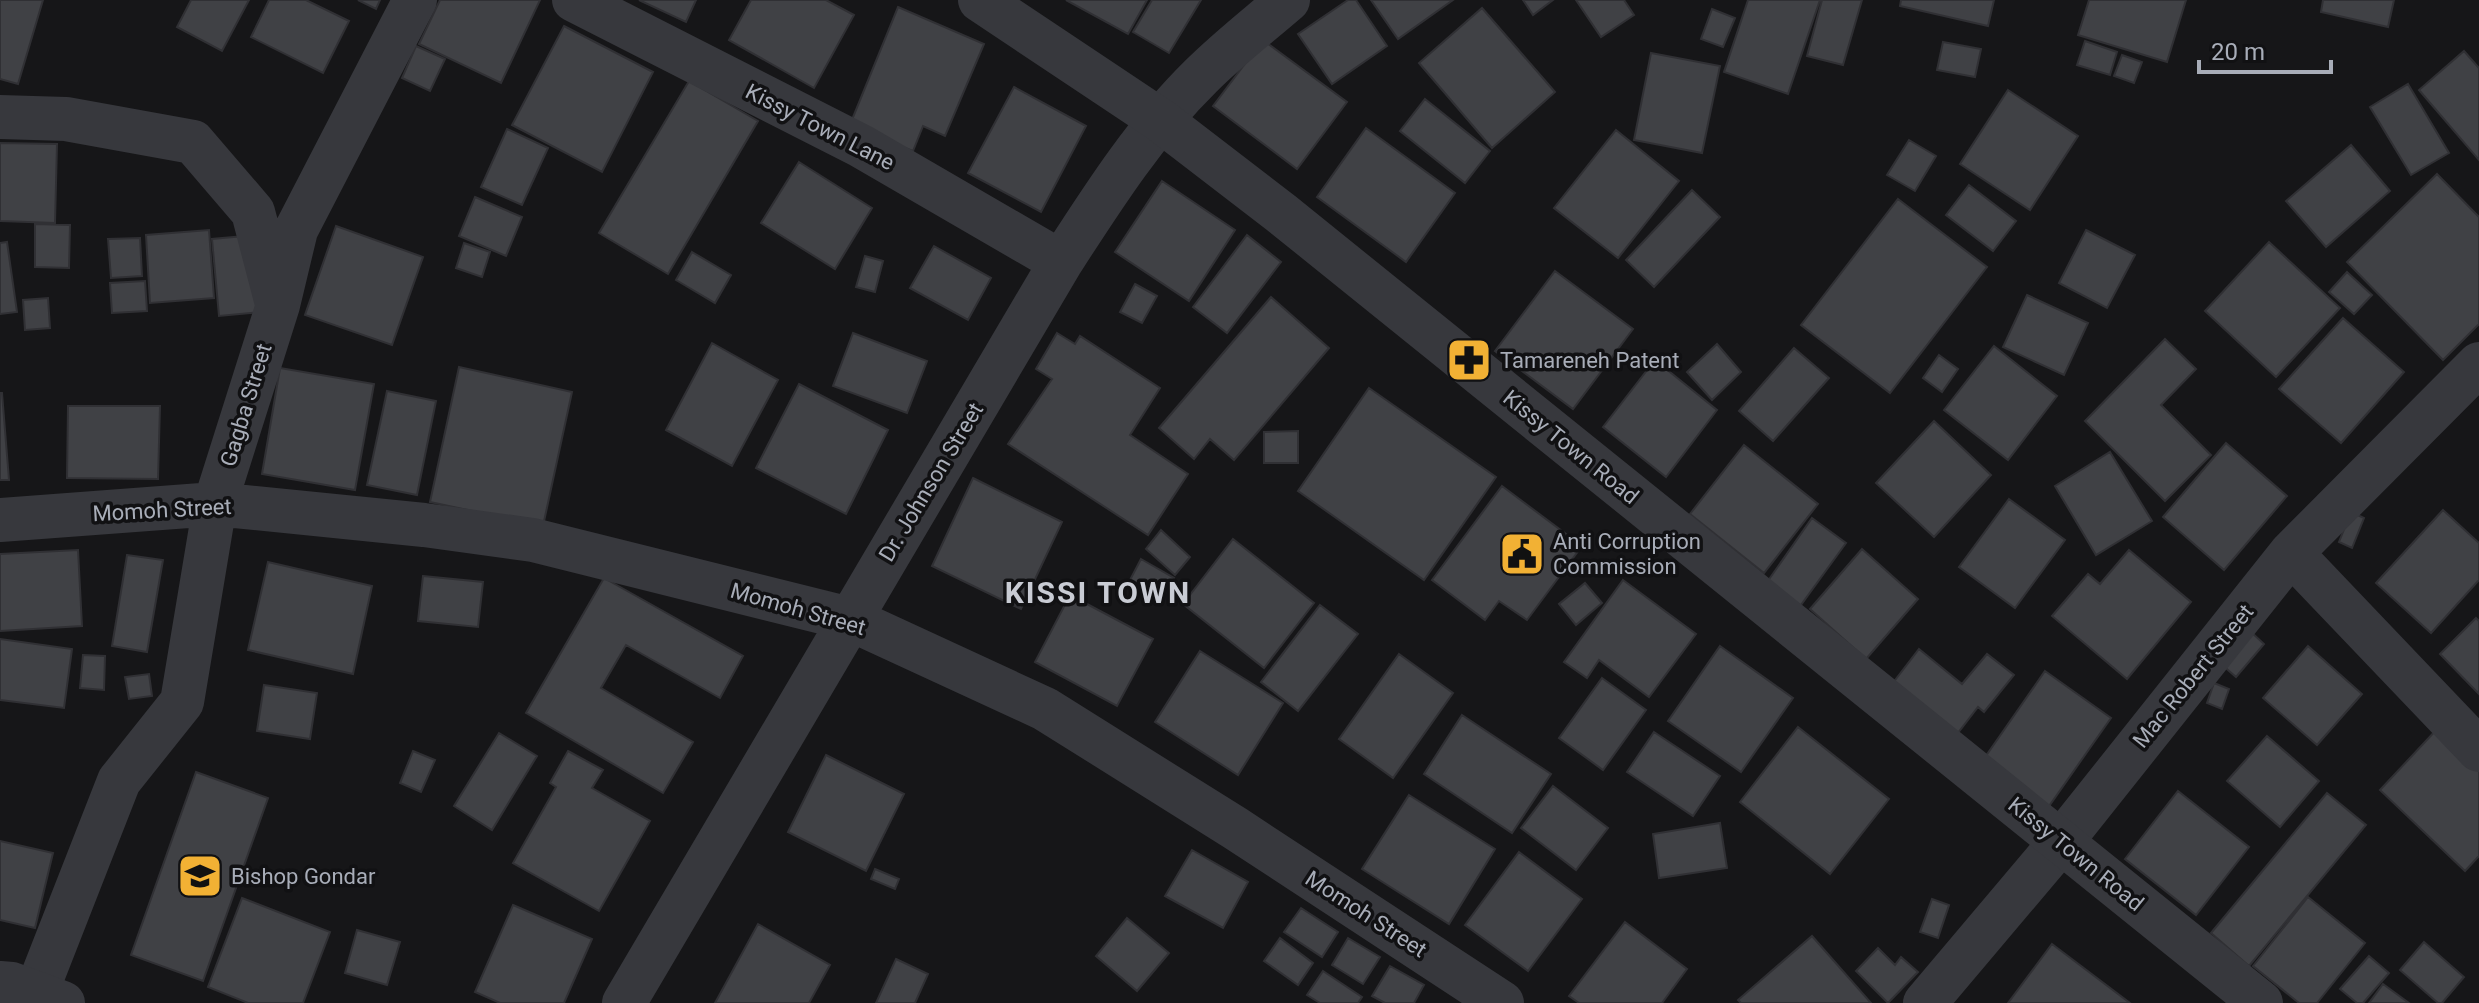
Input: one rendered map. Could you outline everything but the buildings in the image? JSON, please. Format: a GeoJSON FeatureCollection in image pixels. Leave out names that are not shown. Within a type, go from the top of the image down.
{"type":"FeatureCollection","features":[{"type":"Feature","properties":{"kind":"street","name":"Gagba Street"},"geometry":{"type":"LineString","coordinates":[[33,993],[119,781],[182,702],[215,504],[278,305],[296,230],[415,0]]}},
{"type":"Feature","properties":{"kind":"street","name":"Kissy Town Lane"},"geometry":{"type":"LineString","coordinates":[[574,0],[861,146],[1061,262]]}},
{"type":"Feature","properties":{"kind":"street","name":"Kissy Town Road"},"geometry":{"type":"LineString","coordinates":[[980,0],[1160,120],[1281,213],[2261,1003]]}},
{"type":"Feature","properties":{"kind":"street","name":"Dr. Johnson Street"},"geometry":{"type":"LineString","coordinates":[[624,1003],[1061,262],[1103,198],[1160,120],[1201,76],[1288,0]]}},
{"type":"Feature","properties":{"kind":"street"},"geometry":{"type":"LineString","coordinates":[[0,117],[66,119],[193,142],[253,212],[278,305]]}},
{"type":"Feature","properties":{"kind":"street","name":"Mac Robert Street"},"geometry":{"type":"LineString","coordinates":[[1925,1003],[2061,842],[2291,553],[2479,364]]}},
{"type":"Feature","properties":{"kind":"street","name":"Momoh Street"},"geometry":{"type":"LineString","coordinates":[[0,520],[215,504],[424,525],[533,540],[850,619],[1045,709],[1235,828],[1502,1003]]}},
{"type":"Feature","properties":{"kind":"street"},"geometry":{"type":"LineString","coordinates":[[2291,553],[2479,750]]}},
{"type":"Feature","properties":{"kind":"place","name":"Tamareneh Patent"},"geometry":{"type":"Point","coordinates":[1469,360]}},
{"type":"Feature","properties":{"kind":"place","name":"Anti Corruption Commission"},"geometry":{"type":"Point","coordinates":[1522,554]}},
{"type":"Feature","properties":{"kind":"place","name":"Bishop Gondar"},"geometry":{"type":"Point","coordinates":[200,876]}},
{"type":"Feature","properties":{"kind":"district","name":"KISSI TOWN"},"geometry":{"type":"Point","coordinates":[1098,592]}}]}
